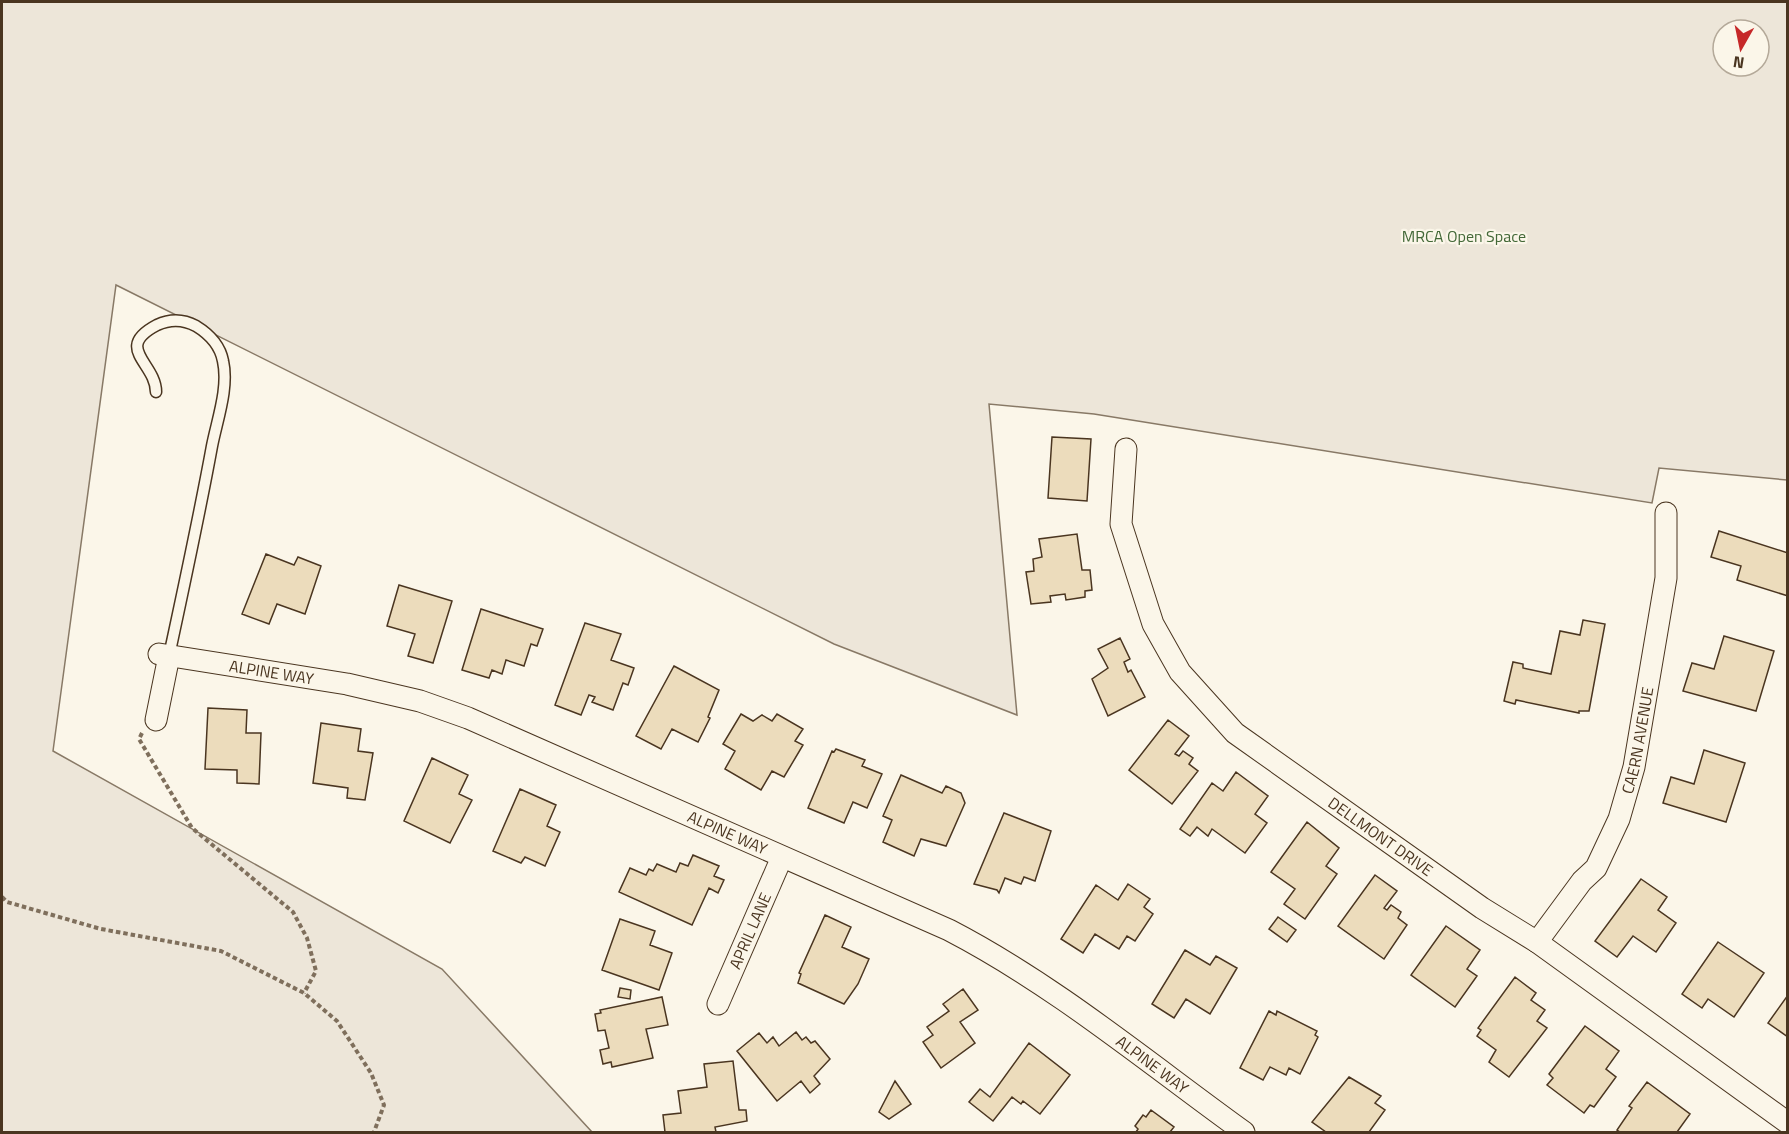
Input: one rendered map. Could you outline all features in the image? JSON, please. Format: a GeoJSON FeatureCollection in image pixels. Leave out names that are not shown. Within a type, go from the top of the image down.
{"type":"FeatureCollection","features":[{"type":"Feature","properties":{"kind":"street","name":"DELLMONT DRIVE"},"geometry":{"type":"LineString","coordinates":[[1126,449],[1121,524],[1153,624],[1180,672],[1235,733],[1482,908],[1537,942],[1788,1123]]}},
{"type":"Feature","properties":{"kind":"street","name":"CAERN AVENUE"},"geometry":{"type":"LineString","coordinates":[[1537,942],[1582,881],[1596,868],[1619,819],[1634,767],[1665,586],[1666,513]]}},
{"type":"Feature","properties":{"kind":"street"},"geometry":{"type":"LineString","coordinates":[[151,724],[164,655]]}},
{"type":"Feature","properties":{"kind":"street","name":"ALPINE WAY"},"geometry":{"type":"LineString","coordinates":[[164,655],[347,684],[420,701],[468,718],[949,930],[987,950],[1040,983],[1244,1132]]}},
{"type":"Feature","properties":{"kind":"street","name":"APRIL LANE"},"geometry":{"type":"LineString","coordinates":[[718,1004],[782,857]]}},
{"type":"Feature","properties":{"kind":"lane"},"geometry":{"type":"LineString","coordinates":[[156,392],[151,371],[137,354],[137,345],[142,335],[170,320],[182,321],[207,333],[217,346],[223,361],[223,390],[198,523],[164,655]]}},
{"type":"Feature","properties":{"kind":"path"},"geometry":{"type":"LineString","coordinates":[[151,724],[139,739],[192,828],[293,912],[307,938],[316,971],[304,993]]}},
{"type":"Feature","properties":{"kind":"path"},"geometry":{"type":"LineString","coordinates":[[2,897],[7,902],[101,929],[221,951],[304,993],[337,1021],[371,1073],[384,1105],[374,1132]]}},
{"type":"Feature","properties":{"kind":"green space","name":"MRCA Open Space"},"geometry":{"type":"Polygon","coordinates":[[[2,2],[1787,2],[1787,480],[1659,468],[1652,503],[1094,414],[989,404],[1017,715],[834,644],[116,285],[53,751],[442,969],[592,1132],[2,1132],[2,2]]]}},
{"type":"Feature","properties":{"kind":"building"},"geometry":{"type":"Polygon","coordinates":[[[1052,437],[1091,439],[1087,501],[1048,498],[1052,437]]]}},
{"type":"Feature","properties":{"kind":"building"},"geometry":{"type":"Polygon","coordinates":[[[1719,531],[1788,553],[1788,596],[1737,580],[1741,566],[1711,557],[1719,531]]]}},
{"type":"Feature","properties":{"kind":"building"},"geometry":{"type":"Polygon","coordinates":[[[1077,534],[1082,570],[1090,570],[1092,590],[1085,591],[1085,597],[1066,600],[1065,594],[1050,596],[1051,602],[1031,604],[1026,572],[1034,571],[1033,559],[1042,557],[1039,539],[1077,534]]]}},
{"type":"Feature","properties":{"kind":"building"},"geometry":{"type":"Polygon","coordinates":[[[266,554],[294,565],[298,557],[321,566],[305,614],[277,604],[269,624],[242,614],[266,554]]]}},
{"type":"Feature","properties":{"kind":"building"},"geometry":{"type":"Polygon","coordinates":[[[399,585],[452,601],[433,663],[408,656],[415,634],[387,626],[399,585]]]}},
{"type":"Feature","properties":{"kind":"building"},"geometry":{"type":"Polygon","coordinates":[[[481,609],[543,629],[537,646],[531,644],[524,666],[506,660],[502,674],[492,670],[489,678],[462,670],[481,609]]]}},
{"type":"Feature","properties":{"kind":"building"},"geometry":{"type":"Polygon","coordinates":[[[1583,620],[1605,624],[1589,711],[1579,711],[1579,713],[1516,700],[1515,704],[1504,701],[1513,662],[1523,664],[1523,668],[1551,674],[1560,631],[1580,635],[1583,620]]]}},
{"type":"Feature","properties":{"kind":"building"},"geometry":{"type":"Polygon","coordinates":[[[585,623],[621,634],[611,660],[634,668],[628,685],[623,683],[613,710],[592,702],[595,697],[589,695],[581,715],[555,705],[585,623]]]}},
{"type":"Feature","properties":{"kind":"building"},"geometry":{"type":"Polygon","coordinates":[[[1724,636],[1774,651],[1756,711],[1683,691],[1692,663],[1714,669],[1724,636]]]}},
{"type":"Feature","properties":{"kind":"building"},"geometry":{"type":"Polygon","coordinates":[[[1120,638],[1130,659],[1124,662],[1128,672],[1131,670],[1145,697],[1108,716],[1092,679],[1108,668],[1098,649],[1120,638]]]}},
{"type":"Feature","properties":{"kind":"building"},"geometry":{"type":"Polygon","coordinates":[[[674,666],[719,690],[708,717],[710,718],[698,742],[672,729],[661,749],[636,736],[674,666]]]}},
{"type":"Feature","properties":{"kind":"building"},"geometry":{"type":"Polygon","coordinates":[[[208,708],[247,710],[246,733],[261,733],[259,784],[237,783],[237,770],[205,769],[208,708]]]}},
{"type":"Feature","properties":{"kind":"building"},"geometry":{"type":"Polygon","coordinates":[[[741,714],[753,721],[762,715],[772,721],[777,714],[803,729],[795,741],[803,745],[784,777],[772,771],[761,790],[725,769],[735,751],[723,744],[741,714]]]}},
{"type":"Feature","properties":{"kind":"building"},"geometry":{"type":"Polygon","coordinates":[[[1168,720],[1189,736],[1175,754],[1179,756],[1183,751],[1193,758],[1189,764],[1198,771],[1172,804],[1129,770],[1168,720]]]}},
{"type":"Feature","properties":{"kind":"building"},"geometry":{"type":"Polygon","coordinates":[[[321,723],[361,729],[358,751],[373,753],[365,800],[347,798],[348,788],[313,783],[321,723]]]}},
{"type":"Feature","properties":{"kind":"building"},"geometry":{"type":"Polygon","coordinates":[[[836,749],[865,760],[862,766],[882,774],[867,808],[853,802],[844,823],[808,808],[832,751],[836,749]]]}},
{"type":"Feature","properties":{"kind":"building"},"geometry":{"type":"Polygon","coordinates":[[[1704,750],[1745,763],[1726,822],[1663,803],[1671,777],[1694,784],[1704,750]]]}},
{"type":"Feature","properties":{"kind":"building"},"geometry":{"type":"Polygon","coordinates":[[[432,758],[468,775],[459,794],[472,800],[450,843],[404,821],[432,758]]]}},
{"type":"Feature","properties":{"kind":"building"},"geometry":{"type":"Polygon","coordinates":[[[1236,772],[1268,796],[1255,814],[1267,823],[1245,853],[1212,829],[1208,836],[1197,827],[1190,836],[1180,829],[1212,783],[1223,791],[1236,772]]]}},
{"type":"Feature","properties":{"kind":"building"},"geometry":{"type":"Polygon","coordinates":[[[901,775],[942,793],[946,786],[961,793],[965,803],[946,846],[921,839],[914,856],[883,842],[892,820],[883,816],[901,775]]]}},
{"type":"Feature","properties":{"kind":"building"},"geometry":{"type":"Polygon","coordinates":[[[520,789],[556,805],[547,826],[560,832],[545,866],[525,857],[521,863],[493,851],[520,789]]]}},
{"type":"Feature","properties":{"kind":"building"},"geometry":{"type":"Polygon","coordinates":[[[1004,813],[1051,831],[1035,881],[1024,877],[1021,884],[1005,878],[999,893],[997,890],[974,884],[1004,813]]]}},
{"type":"Feature","properties":{"kind":"building"},"geometry":{"type":"Polygon","coordinates":[[[1307,822],[1339,848],[1326,866],[1337,874],[1305,919],[1284,904],[1295,889],[1271,872],[1307,822]]]}},
{"type":"Feature","properties":{"kind":"building"},"geometry":{"type":"Polygon","coordinates":[[[693,855],[719,866],[714,876],[724,880],[718,893],[709,888],[692,925],[619,892],[630,868],[646,875],[649,869],[653,871],[657,864],[676,872],[680,863],[688,866],[693,855]]]}},
{"type":"Feature","properties":{"kind":"building"},"geometry":{"type":"Polygon","coordinates":[[[1375,875],[1397,891],[1384,908],[1387,910],[1391,905],[1401,912],[1398,918],[1407,925],[1384,959],[1338,926],[1375,875]]]}},
{"type":"Feature","properties":{"kind":"building"},"geometry":{"type":"Polygon","coordinates":[[[1641,879],[1667,897],[1658,910],[1676,923],[1656,952],[1633,936],[1617,957],[1595,941],[1641,879]]]}},
{"type":"Feature","properties":{"kind":"building"},"geometry":{"type":"Polygon","coordinates":[[[1128,884],[1150,899],[1144,907],[1153,914],[1135,941],[1127,936],[1119,949],[1095,934],[1083,953],[1061,939],[1096,885],[1118,900],[1128,884]]]}},
{"type":"Feature","properties":{"kind":"building"},"geometry":{"type":"Polygon","coordinates":[[[825,915],[851,927],[842,947],[869,959],[858,984],[844,1004],[798,983],[801,974],[799,973],[825,915]]]}},
{"type":"Feature","properties":{"kind":"building"},"geometry":{"type":"Polygon","coordinates":[[[1278,917],[1296,930],[1287,942],[1269,929],[1278,917]]]}},
{"type":"Feature","properties":{"kind":"building"},"geometry":{"type":"Polygon","coordinates":[[[620,919],[655,931],[650,945],[672,953],[659,990],[602,970],[620,919]]]}},
{"type":"Feature","properties":{"kind":"building"},"geometry":{"type":"Polygon","coordinates":[[[1446,926],[1480,950],[1467,969],[1477,976],[1455,1007],[1411,975],[1446,926]]]}},
{"type":"Feature","properties":{"kind":"building"},"geometry":{"type":"Polygon","coordinates":[[[1718,942],[1764,973],[1734,1017],[1708,999],[1702,1008],[1682,994],[1718,942]]]}},
{"type":"Feature","properties":{"kind":"building"},"geometry":{"type":"Polygon","coordinates":[[[1185,950],[1210,965],[1216,956],[1237,968],[1210,1014],[1186,999],[1174,1018],[1152,1004],[1185,950]]]}},
{"type":"Feature","properties":{"kind":"building"},"geometry":{"type":"Polygon","coordinates":[[[1515,977],[1536,993],[1531,1000],[1545,1010],[1537,1021],[1547,1028],[1509,1077],[1489,1062],[1496,1050],[1477,1036],[1481,1030],[1478,1028],[1515,977]]]}},
{"type":"Feature","properties":{"kind":"building"},"geometry":{"type":"Polygon","coordinates":[[[620,988],[631,990],[630,999],[618,997],[620,988]]]}},
{"type":"Feature","properties":{"kind":"building"},"geometry":{"type":"Polygon","coordinates":[[[963,989],[978,1010],[960,1022],[975,1043],[941,1068],[923,1042],[933,1035],[927,1027],[949,1011],[943,1004],[963,989]]]}},
{"type":"Feature","properties":{"kind":"building"},"geometry":{"type":"Polygon","coordinates":[[[1788,995],[1788,1037],[1768,1023],[1788,995]]]}},
{"type":"Feature","properties":{"kind":"building"},"geometry":{"type":"Polygon","coordinates":[[[662,997],[668,1025],[646,1029],[653,1058],[612,1067],[611,1062],[603,1064],[600,1050],[609,1048],[605,1030],[598,1031],[595,1014],[601,1013],[600,1010],[662,997]]]}},
{"type":"Feature","properties":{"kind":"building"},"geometry":{"type":"Polygon","coordinates":[[[1269,1011],[1276,1015],[1277,1011],[1317,1031],[1315,1035],[1318,1037],[1300,1074],[1289,1068],[1286,1075],[1270,1067],[1263,1080],[1240,1068],[1269,1011]]]}},
{"type":"Feature","properties":{"kind":"building"},"geometry":{"type":"Polygon","coordinates":[[[1585,1026],[1619,1051],[1606,1069],[1616,1077],[1594,1107],[1590,1105],[1584,1113],[1547,1085],[1553,1078],[1549,1074],[1585,1026]]]}},
{"type":"Feature","properties":{"kind":"building"},"geometry":{"type":"Polygon","coordinates":[[[796,1032],[802,1040],[806,1037],[811,1043],[815,1041],[830,1059],[814,1076],[820,1084],[810,1093],[801,1081],[777,1101],[737,1051],[759,1033],[767,1043],[773,1037],[779,1046],[796,1032]]]}},
{"type":"Feature","properties":{"kind":"building"},"geometry":{"type":"Polygon","coordinates":[[[1029,1043],[1070,1075],[1040,1114],[1023,1101],[1021,1104],[1012,1097],[993,1121],[969,1102],[980,1089],[990,1097],[1029,1043]]]}},
{"type":"Feature","properties":{"kind":"building"},"geometry":{"type":"Polygon","coordinates":[[[733,1061],[739,1110],[746,1110],[747,1121],[715,1127],[716,1132],[665,1132],[663,1115],[681,1113],[678,1091],[707,1087],[704,1064],[733,1061]]]}},
{"type":"Feature","properties":{"kind":"building"},"geometry":{"type":"Polygon","coordinates":[[[1349,1077],[1381,1096],[1375,1103],[1385,1110],[1369,1132],[1326,1132],[1312,1122],[1349,1077]]]}},
{"type":"Feature","properties":{"kind":"building"},"geometry":{"type":"Polygon","coordinates":[[[895,1081],[911,1104],[889,1119],[879,1112],[895,1081]]]}},
{"type":"Feature","properties":{"kind":"building"},"geometry":{"type":"Polygon","coordinates":[[[1647,1082],[1690,1114],[1677,1132],[1620,1132],[1617,1130],[1632,1108],[1629,1106],[1647,1082]]]}},
{"type":"Feature","properties":{"kind":"building"},"geometry":{"type":"Polygon","coordinates":[[[1151,1110],[1174,1127],[1170,1132],[1136,1132],[1138,1129],[1135,1126],[1143,1115],[1146,1117],[1151,1110]]]}}]}
